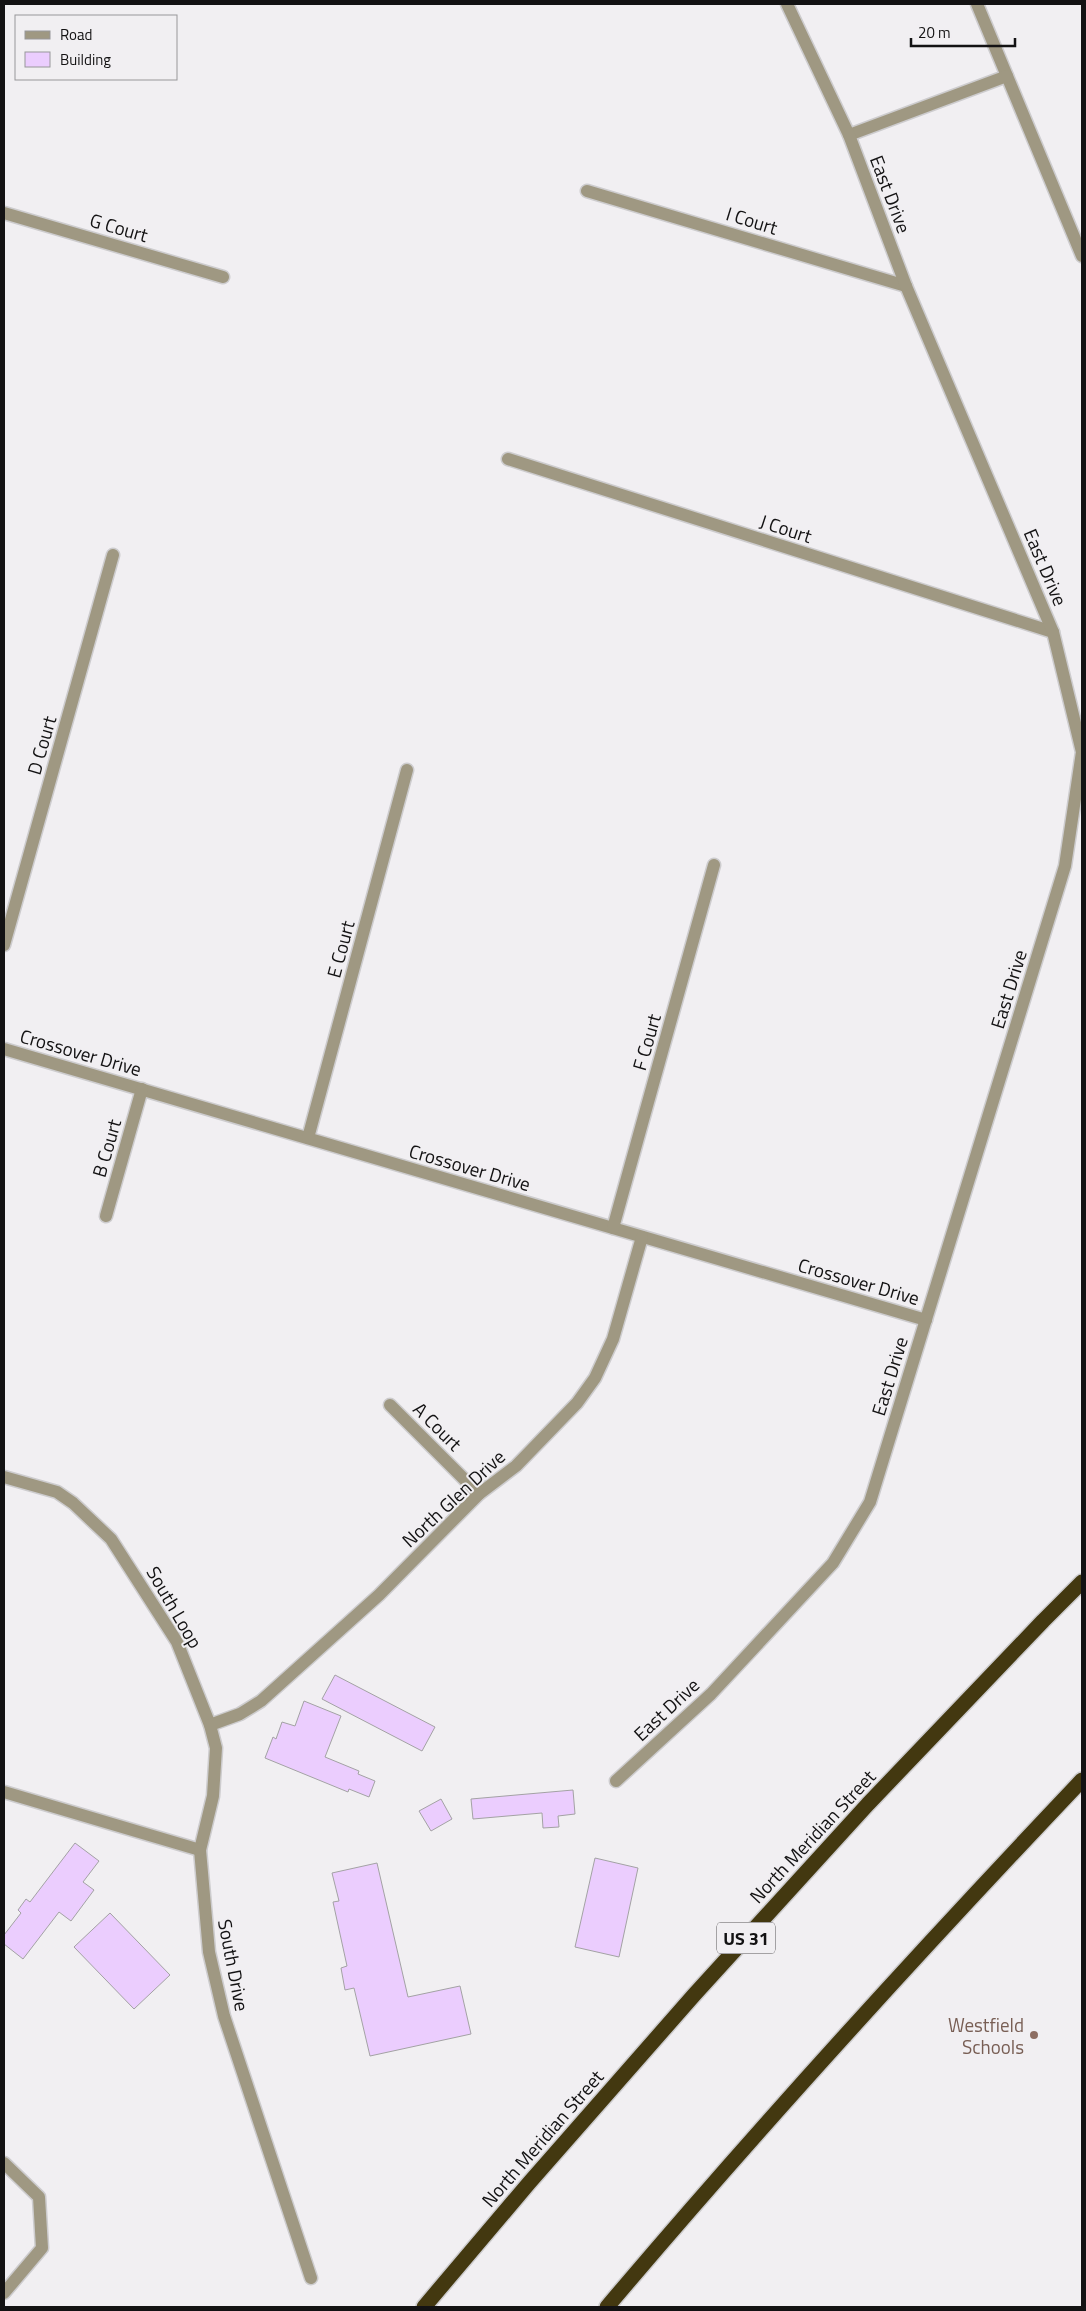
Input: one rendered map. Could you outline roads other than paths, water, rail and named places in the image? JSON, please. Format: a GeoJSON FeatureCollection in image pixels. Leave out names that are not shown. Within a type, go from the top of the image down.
{"type":"FeatureCollection","features":[{"type":"Feature","properties":{"kind":"highway","name":"North Meridian Street"},"geometry":{"type":"LineString","coordinates":[[424,2307],[529,2182],[731,1953],[868,1804],[1082,1582]]}},
{"type":"Feature","properties":{"kind":"highway"},"geometry":{"type":"LineString","coordinates":[[607,2307],[750,2140],[929,1941],[1082,1780]]}},
{"type":"Feature","properties":{"kind":"street","name":"East Drive"},"geometry":{"type":"LineString","coordinates":[[616,1781],[711,1694],[833,1563],[870,1502],[1065,866],[1082,752],[1053,632],[906,286],[849,135],[787,4]]}},
{"type":"Feature","properties":{"kind":"street"},"geometry":{"type":"LineString","coordinates":[[977,4],[1082,256]]}},
{"type":"Feature","properties":{"kind":"street"},"geometry":{"type":"LineString","coordinates":[[849,135],[1007,76]]}},
{"type":"Feature","properties":{"kind":"street","name":"I Court"},"geometry":{"type":"LineString","coordinates":[[587,190],[906,286]]}},
{"type":"Feature","properties":{"kind":"street","name":"G Court"},"geometry":{"type":"LineString","coordinates":[[4,213],[223,277]]}},
{"type":"Feature","properties":{"kind":"street","name":"J Court"},"geometry":{"type":"LineString","coordinates":[[508,459],[1053,632]]}},
{"type":"Feature","properties":{"kind":"street","name":"D Court"},"geometry":{"type":"LineString","coordinates":[[4,945],[114,555]]}},
{"type":"Feature","properties":{"kind":"street","name":"E Court"},"geometry":{"type":"LineString","coordinates":[[308,1138],[408,770]]}},
{"type":"Feature","properties":{"kind":"street","name":"F Court"},"geometry":{"type":"LineString","coordinates":[[613,1228],[714,865]]}},
{"type":"Feature","properties":{"kind":"street","name":"Crossover Drive"},"geometry":{"type":"LineString","coordinates":[[4,1049],[926,1320]]}},
{"type":"Feature","properties":{"kind":"street","name":"B Court"},"geometry":{"type":"LineString","coordinates":[[106,1216],[142,1089]]}},
{"type":"Feature","properties":{"kind":"street","name":"North Glen Drive"},"geometry":{"type":"LineString","coordinates":[[210,1725],[240,1714],[261,1701],[379,1595],[479,1494],[516,1466],[577,1403],[595,1378],[614,1339],[642,1237]]}},
{"type":"Feature","properties":{"kind":"street","name":"A Court"},"geometry":{"type":"LineString","coordinates":[[390,1405],[479,1494]]}},
{"type":"Feature","properties":{"kind":"street","name":"South Loop"},"geometry":{"type":"LineString","coordinates":[[4,1477],[57,1492],[73,1503],[111,1539],[177,1642],[210,1725],[216,1748],[213,1796],[200,1850]]}},
{"type":"Feature","properties":{"kind":"street"},"geometry":{"type":"LineString","coordinates":[[4,1792],[200,1850]]}},
{"type":"Feature","properties":{"kind":"street","name":"South Drive"},"geometry":{"type":"LineString","coordinates":[[200,1850],[209,1952],[224,2016],[311,2278]]}},
{"type":"Feature","properties":{"kind":"street"},"geometry":{"type":"LineString","coordinates":[[4,2163],[39,2197],[42,2248],[4,2293]]}},
{"type":"Feature","properties":{"kind":"place","name":"Westfield Schools"},"geometry":{"type":"Point","coordinates":[1034,2035]}}]}
